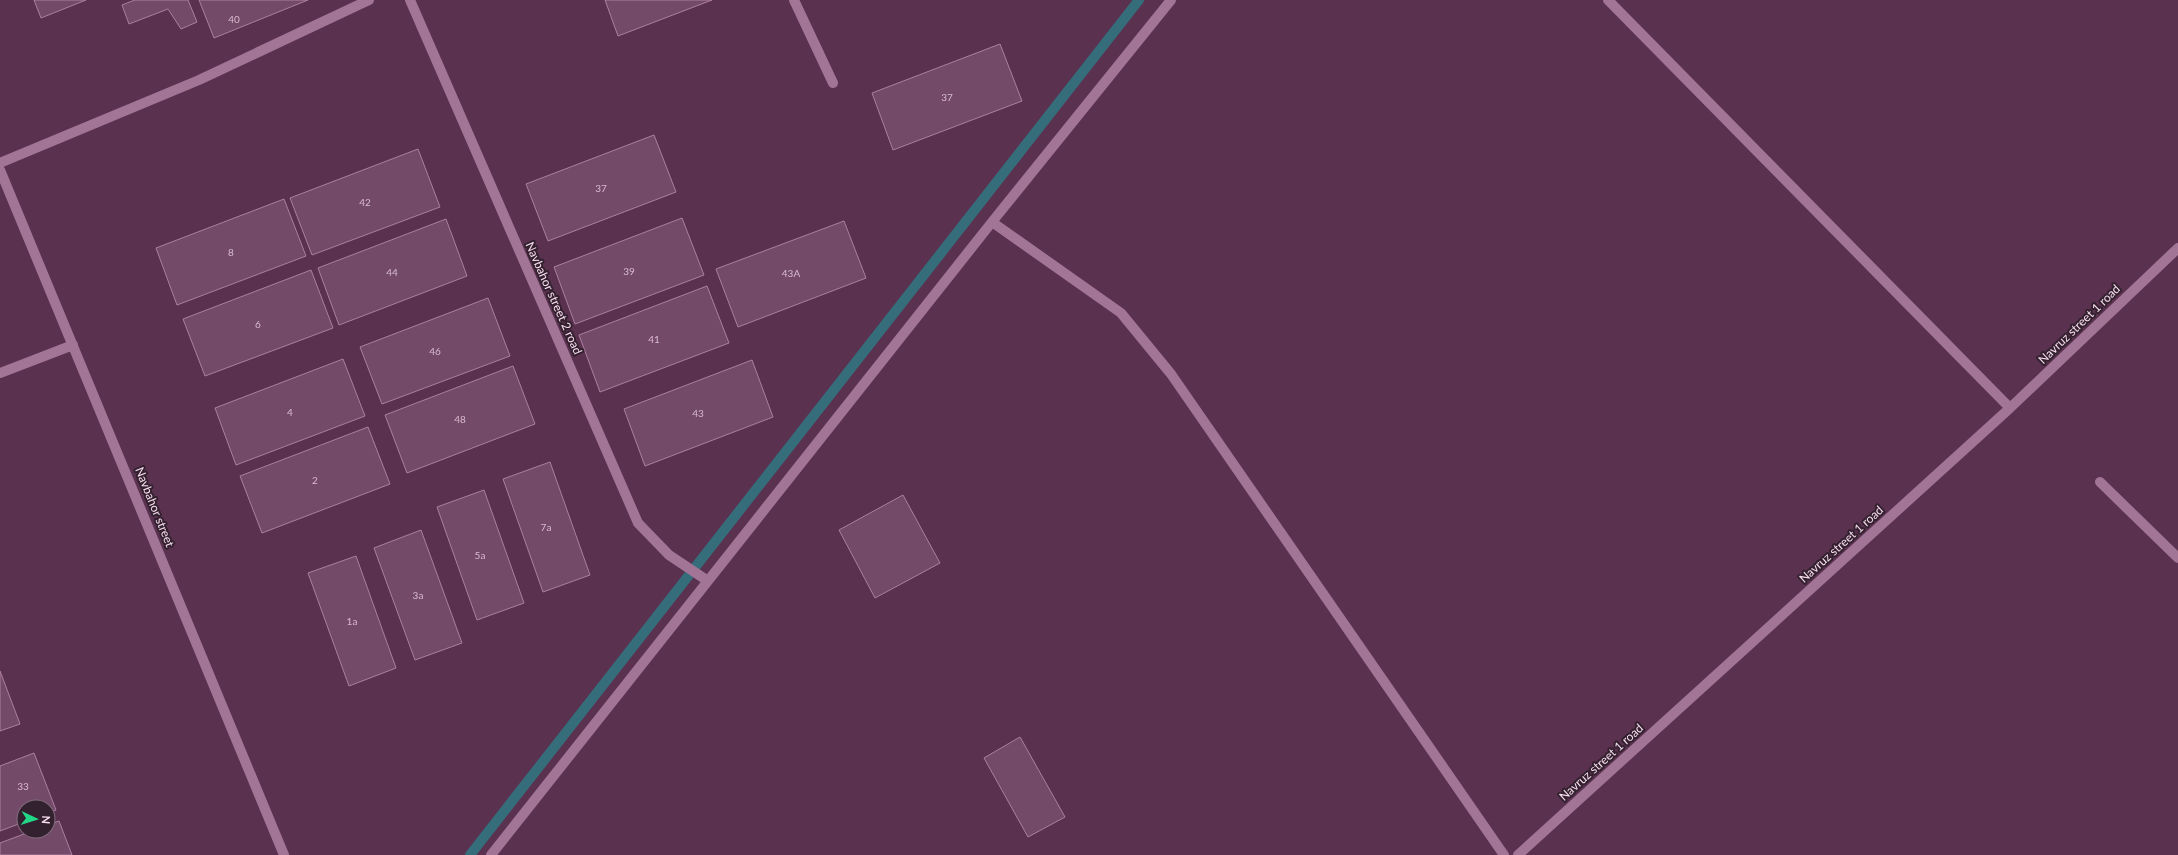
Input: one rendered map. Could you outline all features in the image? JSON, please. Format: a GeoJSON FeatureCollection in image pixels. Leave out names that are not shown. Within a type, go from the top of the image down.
{"type":"FeatureCollection","features":[{"type":"Feature","properties":{"kind":"street"},"geometry":{"type":"LineString","coordinates":[[0,163],[198,80],[370,0]]}},
{"type":"Feature","properties":{"kind":"street","name":"Navbahor street 2 road"},"geometry":{"type":"LineString","coordinates":[[410,0],[638,524],[669,555],[708,581]]}},
{"type":"Feature","properties":{"kind":"street"},"geometry":{"type":"LineString","coordinates":[[794,0],[833,83]]}},
{"type":"Feature","properties":{"kind":"street"},"geometry":{"type":"LineString","coordinates":[[491,855],[992,222],[1171,0]]}},
{"type":"Feature","properties":{"kind":"street"},"geometry":{"type":"LineString","coordinates":[[1608,0],[2010,408]]}},
{"type":"Feature","properties":{"kind":"street","name":"Navbahor street"},"geometry":{"type":"LineString","coordinates":[[0,170],[284,855]]}},
{"type":"Feature","properties":{"kind":"street"},"geometry":{"type":"LineString","coordinates":[[992,222],[1121,313],[1171,374],[1504,855]]}},
{"type":"Feature","properties":{"kind":"street","name":"Navruz street 1 road"},"geometry":{"type":"LineString","coordinates":[[1518,855],[2010,408],[2178,248]]}},
{"type":"Feature","properties":{"kind":"street"},"geometry":{"type":"LineString","coordinates":[[0,373],[73,345]]}},
{"type":"Feature","properties":{"kind":"street"},"geometry":{"type":"LineString","coordinates":[[2100,482],[2178,558]]}},
{"type":"Feature","properties":{"kind":"building"},"geometry":{"type":"Polygon","coordinates":[[[34,0],[86,0],[41,18],[34,0]]]}},
{"type":"Feature","properties":{"kind":"building"},"geometry":{"type":"Polygon","coordinates":[[[135,0],[188,0],[197,22],[181,29],[168,9],[129,24],[122,5],[135,0]]]}},
{"type":"Feature","properties":{"kind":"building"},"geometry":{"type":"Polygon","coordinates":[[[199,0],[308,0],[214,38],[199,0]]]}},
{"type":"Feature","properties":{"kind":"building"},"geometry":{"type":"Polygon","coordinates":[[[605,0],[712,0],[618,36],[605,0]]]}},
{"type":"Feature","properties":{"kind":"building"},"geometry":{"type":"Polygon","coordinates":[[[1000,44],[1022,101],[893,150],[872,93],[1000,44]]]}},
{"type":"Feature","properties":{"kind":"building"},"geometry":{"type":"Polygon","coordinates":[[[654,135],[676,192],[548,241],[526,184],[654,135]]]}},
{"type":"Feature","properties":{"kind":"building"},"geometry":{"type":"Polygon","coordinates":[[[418,149],[440,207],[312,255],[290,198],[418,149]]]}},
{"type":"Feature","properties":{"kind":"building"},"geometry":{"type":"Polygon","coordinates":[[[284,199],[306,256],[177,305],[156,248],[284,199]]]}},
{"type":"Feature","properties":{"kind":"building"},"geometry":{"type":"Polygon","coordinates":[[[682,218],[704,275],[575,324],[554,267],[682,218]]]}},
{"type":"Feature","properties":{"kind":"building"},"geometry":{"type":"Polygon","coordinates":[[[446,219],[467,276],[339,325],[318,268],[446,219]]]}},
{"type":"Feature","properties":{"kind":"building"},"geometry":{"type":"Polygon","coordinates":[[[844,221],[866,278],[738,327],[716,269],[844,221]]]}},
{"type":"Feature","properties":{"kind":"building"},"geometry":{"type":"Polygon","coordinates":[[[311,270],[333,328],[205,376],[183,319],[311,270]]]}},
{"type":"Feature","properties":{"kind":"building"},"geometry":{"type":"Polygon","coordinates":[[[707,286],[729,343],[600,392],[579,335],[707,286]]]}},
{"type":"Feature","properties":{"kind":"building"},"geometry":{"type":"Polygon","coordinates":[[[488,298],[510,356],[382,404],[360,347],[488,298]]]}},
{"type":"Feature","properties":{"kind":"building"},"geometry":{"type":"Polygon","coordinates":[[[343,359],[365,416],[236,465],[215,408],[343,359]]]}},
{"type":"Feature","properties":{"kind":"building"},"geometry":{"type":"Polygon","coordinates":[[[752,360],[773,417],[645,466],[624,409],[752,360]]]}},
{"type":"Feature","properties":{"kind":"building"},"geometry":{"type":"Polygon","coordinates":[[[513,366],[535,424],[407,473],[385,415],[513,366]]]}},
{"type":"Feature","properties":{"kind":"building"},"geometry":{"type":"Polygon","coordinates":[[[368,427],[390,484],[262,533],[240,476],[368,427]]]}},
{"type":"Feature","properties":{"kind":"building"},"geometry":{"type":"Polygon","coordinates":[[[550,462],[590,575],[543,592],[503,479],[550,462]]]}},
{"type":"Feature","properties":{"kind":"building"},"geometry":{"type":"Polygon","coordinates":[[[484,490],[524,603],[477,620],[437,507],[484,490]]]}},
{"type":"Feature","properties":{"kind":"building"},"geometry":{"type":"Polygon","coordinates":[[[903,495],[940,563],[875,598],[839,530],[903,495]]]}},
{"type":"Feature","properties":{"kind":"building"},"geometry":{"type":"Polygon","coordinates":[[[421,530],[462,643],[415,660],[374,548],[421,530]]]}},
{"type":"Feature","properties":{"kind":"building"},"geometry":{"type":"Polygon","coordinates":[[[356,556],[396,668],[349,686],[308,573],[356,556]]]}},
{"type":"Feature","properties":{"kind":"building"},"geometry":{"type":"Polygon","coordinates":[[[0,671],[20,724],[0,731],[0,671]]]}},
{"type":"Feature","properties":{"kind":"building"},"geometry":{"type":"Polygon","coordinates":[[[1020,737],[1065,817],[1028,837],[984,758],[1020,737]]]}},
{"type":"Feature","properties":{"kind":"building"},"geometry":{"type":"Polygon","coordinates":[[[34,753],[52,799],[16,799],[16,825],[0,831],[0,766],[34,753]]]}},
{"type":"Feature","properties":{"kind":"building"},"geometry":{"type":"Polygon","coordinates":[[[59,821],[72,855],[0,855],[0,843],[16,837],[16,839],[56,839],[56,822],[59,821]]]}},
{"type":"Feature","properties":{"kind":"waterway"},"geometry":{"type":"LineString","coordinates":[[470,855],[1139,0]]}}]}
